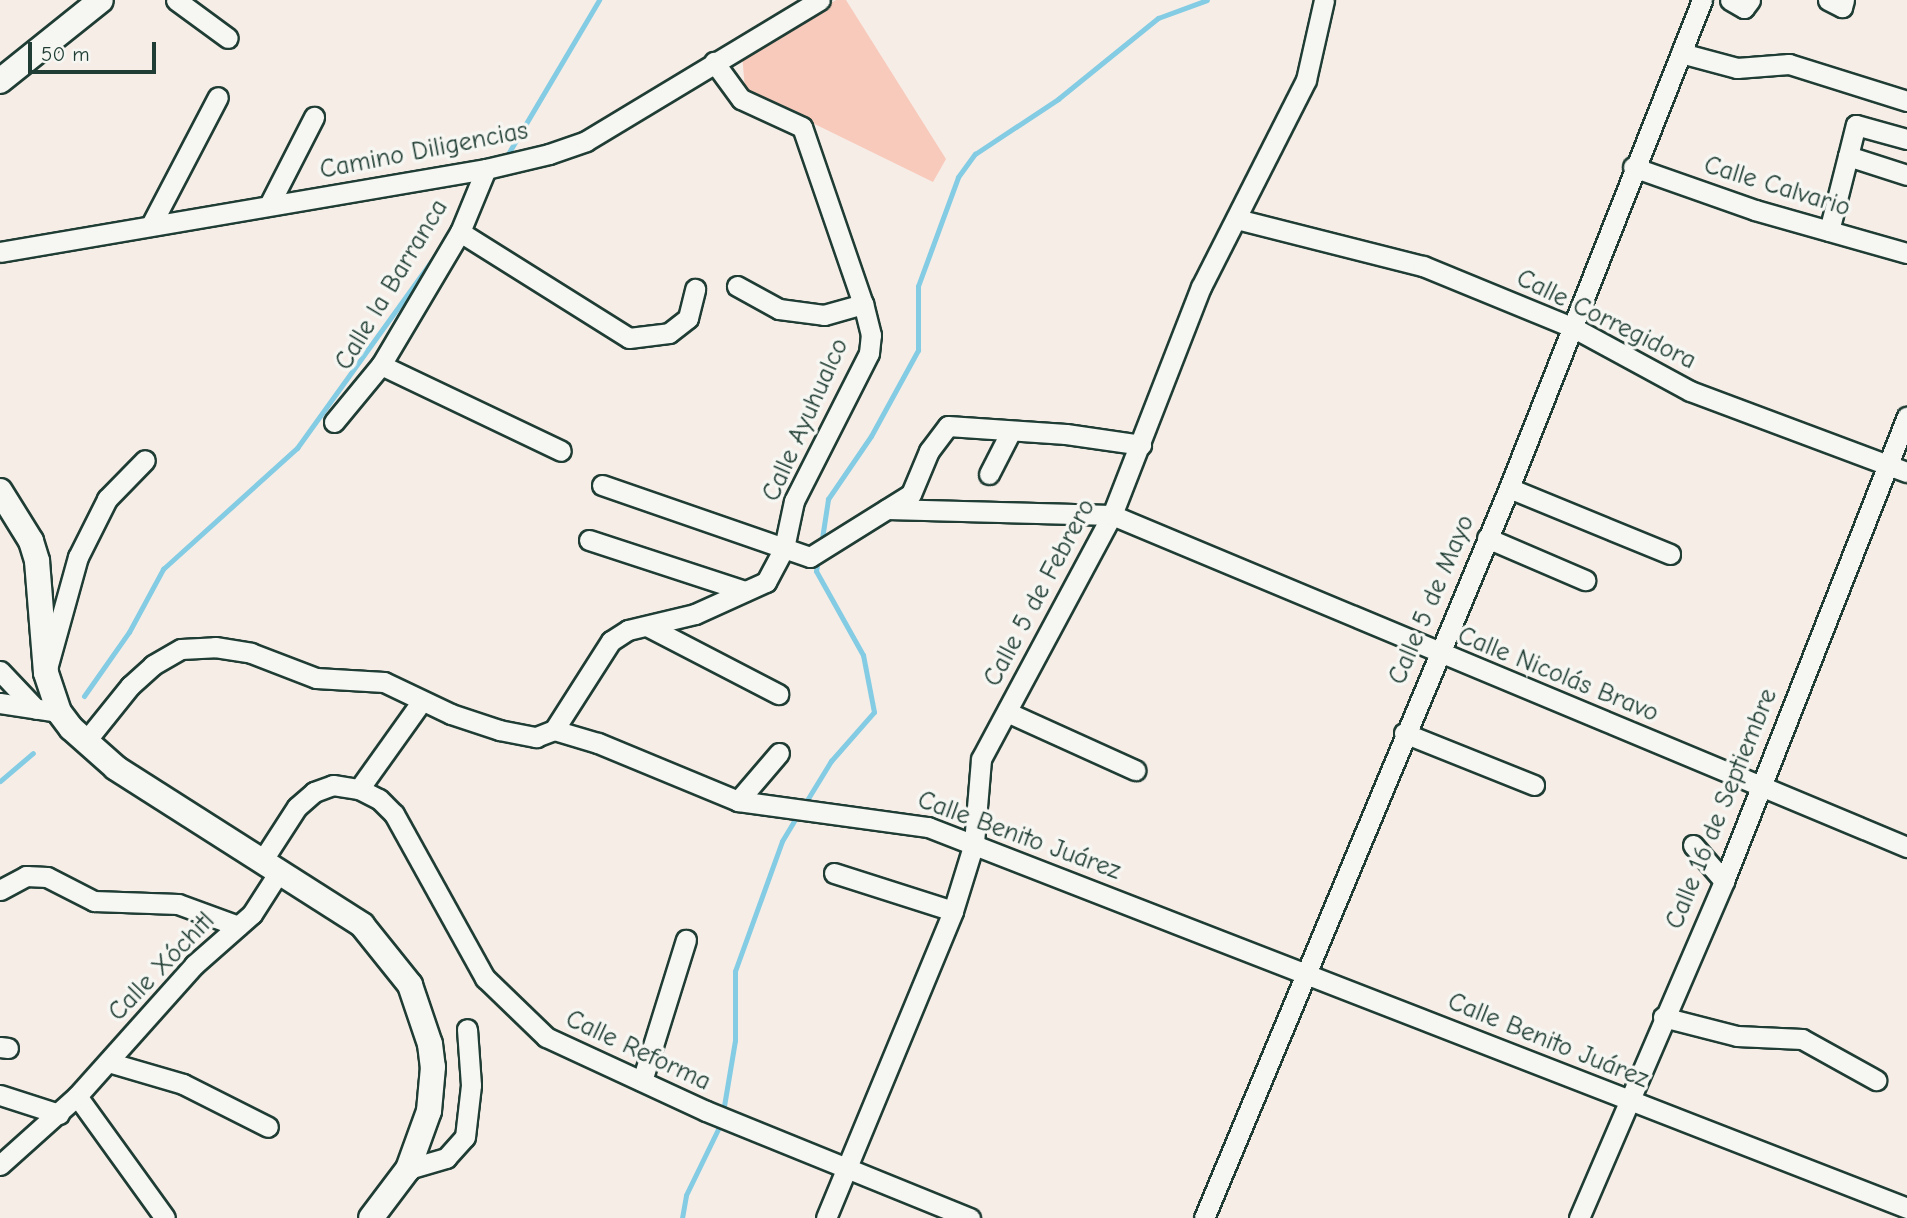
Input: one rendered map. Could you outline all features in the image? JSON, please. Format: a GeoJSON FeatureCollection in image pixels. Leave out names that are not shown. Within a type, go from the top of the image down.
{"type":"FeatureCollection","features":[{"type":"Feature","properties":{"kind":"main road"},"geometry":{"type":"LineString","coordinates":[[0,81],[101,0]]}},
{"type":"Feature","properties":{"kind":"main road"},"geometry":{"type":"LineString","coordinates":[[0,491],[22,521],[37,561],[47,711],[116,768],[362,925],[399,967],[419,1006],[430,1044],[433,1087],[422,1135],[408,1169],[371,1218]]}},
{"type":"Feature","properties":{"kind":"street"},"geometry":{"type":"LineString","coordinates":[[176,0],[228,38]]}},
{"type":"Feature","properties":{"kind":"street","name":"Camino Diligencias"},"geometry":{"type":"LineString","coordinates":[[0,252],[269,205],[485,172],[586,141],[820,0]]}},
{"type":"Feature","properties":{"kind":"street","name":"Calle 5 de Febrero"},"geometry":{"type":"LineString","coordinates":[[826,1218],[953,911],[974,843],[978,772],[1112,515],[1141,445],[1182,331],[1218,250],[1237,219],[1310,71],[1324,0]]}},
{"type":"Feature","properties":{"kind":"street","name":"Calle 5 de Mayo"},"geometry":{"type":"LineString","coordinates":[[1204,1218],[1404,733],[1509,488],[1633,167],[1702,0]]}},
{"type":"Feature","properties":{"kind":"street"},"geometry":{"type":"LineString","coordinates":[[1730,0],[1744,8],[1750,0]]}},
{"type":"Feature","properties":{"kind":"street"},"geometry":{"type":"LineString","coordinates":[[1828,0],[1842,7],[1844,0]]}},
{"type":"Feature","properties":{"kind":"street"},"geometry":{"type":"LineString","coordinates":[[1681,53],[1737,68],[1789,64],[1907,101]]}},
{"type":"Feature","properties":{"kind":"street","name":"Calle Ayuhualco"},"geometry":{"type":"LineString","coordinates":[[554,730],[611,642],[647,626],[695,614],[766,582],[784,548],[794,502],[869,353],[871,335],[863,304],[802,128],[741,99],[714,62]]}},
{"type":"Feature","properties":{"kind":"street"},"geometry":{"type":"LineString","coordinates":[[151,225],[218,97]]}},
{"type":"Feature","properties":{"kind":"street"},"geometry":{"type":"LineString","coordinates":[[269,205],[314,117]]}},
{"type":"Feature","properties":{"kind":"street"},"geometry":{"type":"LineString","coordinates":[[1829,231],[1856,125],[1907,139]]}},
{"type":"Feature","properties":{"kind":"street"},"geometry":{"type":"LineString","coordinates":[[1848,156],[1907,175]]}},
{"type":"Feature","properties":{"kind":"street","name":"Calle Calvario"},"geometry":{"type":"LineString","coordinates":[[1633,167],[1829,231],[1907,253]]}},
{"type":"Feature","properties":{"kind":"street","name":"Calle la Barranca"},"geometry":{"type":"LineString","coordinates":[[334,422],[380,365],[461,230],[485,172]]}},
{"type":"Feature","properties":{"kind":"street","name":"Calle Corregidora"},"geometry":{"type":"LineString","coordinates":[[1237,219],[1423,266],[1572,327],[1690,391],[1907,472]]}},
{"type":"Feature","properties":{"kind":"street"},"geometry":{"type":"LineString","coordinates":[[461,230],[629,338],[669,332],[688,318],[695,289]]}},
{"type":"Feature","properties":{"kind":"street"},"geometry":{"type":"LineString","coordinates":[[737,286],[779,309],[824,315],[863,304]]}},
{"type":"Feature","properties":{"kind":"street"},"geometry":{"type":"LineString","coordinates":[[380,365],[561,451]]}},
{"type":"Feature","properties":{"kind":"street","name":"Calle 16 de Septiembre"},"geometry":{"type":"LineString","coordinates":[[1579,1218],[1626,1101],[1724,881],[1907,417]]}},
{"type":"Feature","properties":{"kind":"street"},"geometry":{"type":"LineString","coordinates":[[602,485],[810,557],[911,494],[929,451],[948,426],[1141,445]]}},
{"type":"Feature","properties":{"kind":"street"},"geometry":{"type":"LineString","coordinates":[[989,474],[1011,431]]}},
{"type":"Feature","properties":{"kind":"street"},"geometry":{"type":"LineString","coordinates":[[46,673],[78,557],[107,499],[145,460]]}},
{"type":"Feature","properties":{"kind":"street"},"geometry":{"type":"LineString","coordinates":[[1509,488],[1670,554]]}},
{"type":"Feature","properties":{"kind":"street"},"geometry":{"type":"LineString","coordinates":[[887,509],[1112,515]]}},
{"type":"Feature","properties":{"kind":"street","name":"Calle Nicolás Bravo"},"geometry":{"type":"LineString","coordinates":[[1112,515],[1438,654],[1907,847]]}},
{"type":"Feature","properties":{"kind":"street"},"geometry":{"type":"LineString","coordinates":[[1487,538],[1585,580]]}},
{"type":"Feature","properties":{"kind":"street"},"geometry":{"type":"LineString","coordinates":[[589,540],[745,591]]}},
{"type":"Feature","properties":{"kind":"street"},"geometry":{"type":"LineString","coordinates":[[647,626],[778,694]]}},
{"type":"Feature","properties":{"kind":"street","name":"Calle Benito Juárez"},"geometry":{"type":"LineString","coordinates":[[85,742],[130,686],[153,664],[181,649],[215,647],[251,653],[316,678],[384,682],[421,702],[499,730],[536,737],[554,730],[598,743],[738,801],[928,827],[1305,972],[1626,1101],[1907,1208]]}},
{"type":"Feature","properties":{"kind":"street"},"geometry":{"type":"LineString","coordinates":[[0,671],[47,711]]}},
{"type":"Feature","properties":{"kind":"street"},"geometry":{"type":"LineString","coordinates":[[270,866],[297,807],[314,792],[333,785],[359,789],[421,702]]}},
{"type":"Feature","properties":{"kind":"street"},"geometry":{"type":"LineString","coordinates":[[0,703],[47,711]]}},
{"type":"Feature","properties":{"kind":"street"},"geometry":{"type":"LineString","coordinates":[[1007,712],[1135,770]]}},
{"type":"Feature","properties":{"kind":"street"},"geometry":{"type":"LineString","coordinates":[[1404,733],[1534,785]]}},
{"type":"Feature","properties":{"kind":"street"},"geometry":{"type":"LineString","coordinates":[[738,801],[779,753]]}},
{"type":"Feature","properties":{"kind":"street","name":"Calle Reforma"},"geometry":{"type":"LineString","coordinates":[[359,789],[379,799],[394,814],[466,950],[504,999],[546,1037],[706,1111],[970,1218]]}},
{"type":"Feature","properties":{"kind":"street"},"geometry":{"type":"LineString","coordinates":[[1693,845],[1724,881]]}},
{"type":"Feature","properties":{"kind":"street","name":"Calle Xóchitl"},"geometry":{"type":"LineString","coordinates":[[0,1165],[59,1114],[194,965],[252,914],[270,866]]}},
{"type":"Feature","properties":{"kind":"street"},"geometry":{"type":"LineString","coordinates":[[834,873],[953,911]]}},
{"type":"Feature","properties":{"kind":"street"},"geometry":{"type":"LineString","coordinates":[[2,890],[26,876],[47,877],[94,901],[178,904],[238,926]]}},
{"type":"Feature","properties":{"kind":"street"},"geometry":{"type":"LineString","coordinates":[[642,1081],[686,940]]}},
{"type":"Feature","properties":{"kind":"street"},"geometry":{"type":"LineString","coordinates":[[1663,1017],[1737,1036],[1802,1038],[1876,1080]]}},
{"type":"Feature","properties":{"kind":"street"},"geometry":{"type":"LineString","coordinates":[[408,1169],[446,1158],[465,1137],[471,1085],[467,1029]]}},
{"type":"Feature","properties":{"kind":"street"},"geometry":{"type":"LineString","coordinates":[[108,1062],[183,1084],[268,1127]]}},
{"type":"Feature","properties":{"kind":"street"},"geometry":{"type":"LineString","coordinates":[[0,1095],[59,1114]]}},
{"type":"Feature","properties":{"kind":"street"},"geometry":{"type":"LineString","coordinates":[[77,1096],[165,1218]]}},
{"type":"Feature","properties":{"kind":"building"},"geometry":{"type":"Polygon","coordinates":[[[836,0],[846,0],[946,159],[933,182],[745,90],[742,53],[836,0]]]}},
{"type":"Feature","properties":{"kind":"waterway"},"geometry":{"type":"LineString","coordinates":[[505,159],[599,0]]}},
{"type":"Feature","properties":{"kind":"waterway"},"geometry":{"type":"LineString","coordinates":[[821,545],[828,499],[871,436],[918,350],[918,286],[958,177],[975,154],[1058,99],[1158,18],[1207,0]]}},
{"type":"Feature","properties":{"kind":"waterway"},"geometry":{"type":"LineString","coordinates":[[84,696],[129,632],[163,569],[297,448],[438,252]]}},
{"type":"Feature","properties":{"kind":"waterway"},"geometry":{"type":"LineString","coordinates":[[804,805],[831,761],[874,712],[863,655],[816,571],[818,558]]}},
{"type":"Feature","properties":{"kind":"waterway"},"geometry":{"type":"LineString","coordinates":[[0,781],[33,753]]}},
{"type":"Feature","properties":{"kind":"waterway"},"geometry":{"type":"LineString","coordinates":[[723,1112],[735,1040],[735,971],[782,841],[799,813]]}},
{"type":"Feature","properties":{"kind":"waterway"},"geometry":{"type":"LineString","coordinates":[[682,1218],[686,1195],[722,1121]]}}]}
